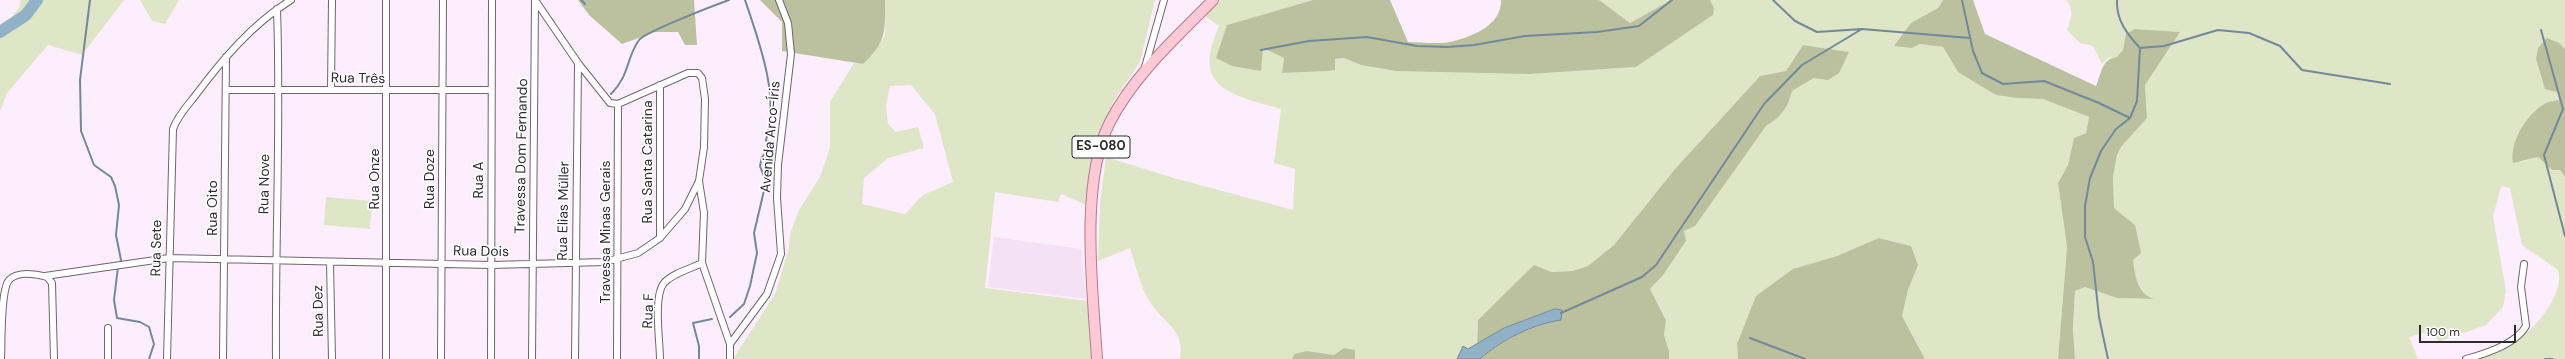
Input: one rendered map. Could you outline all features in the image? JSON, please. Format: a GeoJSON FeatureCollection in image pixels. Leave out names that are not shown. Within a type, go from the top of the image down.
{"type":"FeatureCollection","features":[{"type":"Feature","properties":{"kind":"main road","name":"ES-080"},"geometry":{"type":"LineString","coordinates":[[1097,359],[1092,217],[1095,175],[1109,124],[1144,71],[1213,0]]}},
{"type":"Feature","properties":{"kind":"street"},"geometry":{"type":"LineString","coordinates":[[226,57],[277,9],[291,0]]}},
{"type":"Feature","properties":{"kind":"street"},"geometry":{"type":"LineString","coordinates":[[331,90],[332,0]]}},
{"type":"Feature","properties":{"kind":"street","name":"Rua Onze"},"geometry":{"type":"LineString","coordinates":[[386,0],[386,359]]}},
{"type":"Feature","properties":{"kind":"street","name":"Rua Doze"},"geometry":{"type":"LineString","coordinates":[[441,359],[443,0]]}},
{"type":"Feature","properties":{"kind":"street","name":"Rua A"},"geometry":{"type":"LineString","coordinates":[[491,359],[490,90],[492,0]]}},
{"type":"Feature","properties":{"kind":"street"},"geometry":{"type":"LineString","coordinates":[[535,0],[578,63],[606,100],[618,104],[660,85],[694,72],[698,72],[702,78],[706,118],[704,147],[699,181],[704,213],[702,263],[730,344],[730,359]]}},
{"type":"Feature","properties":{"kind":"street","name":"Travessa Dom Fernando"},"geometry":{"type":"LineString","coordinates":[[532,359],[535,0]]}},
{"type":"Feature","properties":{"kind":"street","name":"Avenida Arco-Íris"},"geometry":{"type":"LineString","coordinates":[[730,344],[767,294],[781,254],[777,198],[778,165],[792,54],[788,23],[779,0]]}},
{"type":"Feature","properties":{"kind":"street"},"geometry":{"type":"LineString","coordinates":[[1144,71],[1164,0]]}},
{"type":"Feature","properties":{"kind":"street","name":"Rua Nove"},"geometry":{"type":"LineString","coordinates":[[276,359],[275,261],[280,91],[277,9]]}},
{"type":"Feature","properties":{"kind":"street","name":"Rua Oito"},"geometry":{"type":"LineString","coordinates":[[223,359],[226,57]]}},
{"type":"Feature","properties":{"kind":"street","name":"Rua Sete"},"geometry":{"type":"LineString","coordinates":[[167,359],[171,137],[175,123],[226,57]]}},
{"type":"Feature","properties":{"kind":"street","name":"Rua Elias Müller"},"geometry":{"type":"LineString","coordinates":[[575,359],[578,63]]}},
{"type":"Feature","properties":{"kind":"street","name":"Rua Santa Catarina"},"geometry":{"type":"LineString","coordinates":[[660,85],[660,238]]}},
{"type":"Feature","properties":{"kind":"street","name":"Rua Três"},"geometry":{"type":"LineString","coordinates":[[226,90],[331,90],[387,92],[490,90]]}},
{"type":"Feature","properties":{"kind":"street","name":"Travessa Minas Gerais"},"geometry":{"type":"LineString","coordinates":[[617,359],[618,104]]}},
{"type":"Feature","properties":{"kind":"street","name":"Rua Dois"},"geometry":{"type":"LineString","coordinates":[[45,276],[169,258],[225,261],[441,263],[491,265],[575,264],[618,260],[648,248],[660,238],[685,209],[699,181]]}},
{"type":"Feature","properties":{"kind":"street","name":"Rua Dez"},"geometry":{"type":"LineString","coordinates":[[330,263],[332,359]]}},
{"type":"Feature","properties":{"kind":"street","name":"Rua F"},"geometry":{"type":"LineString","coordinates":[[660,359],[658,300],[662,286],[674,276],[702,263]]}},
{"type":"Feature","properties":{"kind":"street"},"geometry":{"type":"LineString","coordinates":[[2466,359],[2509,342],[2524,330],[2526,326],[2521,287],[2524,264]]}},
{"type":"Feature","properties":{"kind":"street"},"geometry":{"type":"LineString","coordinates":[[1,359],[3,300],[6,284],[10,279],[23,274],[45,276],[52,283],[54,359]]}},
{"type":"Feature","properties":{"kind":"street"},"geometry":{"type":"LineString","coordinates":[[108,328],[108,359]]}},
{"type":"Feature","properties":{"kind":"shaded area"},"geometry":{"type":"Polygon","coordinates":[[[994,237],[1082,249],[1086,299],[988,287],[994,237]]]}},
{"type":"Feature","properties":{"kind":"green space"},"geometry":{"type":"Polygon","coordinates":[[[21,0],[124,0],[82,55],[48,45],[7,93],[0,111],[0,32],[19,8],[21,0]]]}},
{"type":"Feature","properties":{"kind":"green space"},"geometry":{"type":"Polygon","coordinates":[[[140,0],[179,0],[165,24],[152,21],[140,0]]]}},
{"type":"Feature","properties":{"kind":"green space"},"geometry":{"type":"Polygon","coordinates":[[[578,0],[694,0],[697,45],[685,45],[678,32],[655,32],[622,44],[589,15],[578,0]]]}},
{"type":"Feature","properties":{"kind":"green space"},"geometry":{"type":"Polygon","coordinates":[[[760,0],[885,0],[885,20],[881,42],[877,49],[863,64],[782,51],[782,22],[760,0]]]}},
{"type":"Feature","properties":{"kind":"green space"},"geometry":{"type":"Polygon","coordinates":[[[885,0],[1155,0],[1140,62],[1113,102],[1096,142],[1086,205],[1061,194],[1058,202],[995,192],[985,288],[1087,301],[1092,359],[733,359],[775,294],[789,248],[790,234],[799,210],[820,177],[830,148],[830,102],[854,63],[863,64],[885,36],[885,0]],[[911,85],[890,86],[886,106],[888,124],[896,132],[918,127],[924,148],[888,158],[864,178],[862,204],[905,214],[923,195],[953,182],[935,114],[911,85]]]}},
{"type":"Feature","properties":{"kind":"green space"},"geometry":{"type":"Polygon","coordinates":[[[1221,0],[1313,0],[1227,25],[1223,40],[1262,57],[1263,48],[1284,58],[1282,73],[1335,70],[1335,59],[1344,58],[1361,65],[1530,74],[1636,67],[1713,15],[1714,8],[1710,0],[1943,0],[1938,8],[1926,15],[1912,48],[1920,44],[1943,47],[1958,72],[2018,98],[2043,99],[2089,117],[2086,133],[2074,138],[2068,165],[2058,183],[2067,247],[2058,359],[1925,359],[1902,316],[1908,290],[1918,264],[1910,246],[1880,238],[1837,256],[1737,344],[1738,359],[1669,359],[1669,351],[1664,335],[1666,319],[1650,289],[1663,275],[1672,260],[1684,231],[1766,126],[1783,112],[1792,91],[1814,78],[1849,52],[1803,45],[1786,71],[1760,76],[1675,169],[1614,245],[1588,266],[1571,271],[1551,272],[1487,312],[1478,320],[1477,346],[1468,349],[1457,359],[1355,359],[1355,350],[1334,355],[1307,351],[1294,354],[1292,359],[1180,359],[1181,349],[1177,334],[1156,311],[1147,298],[1130,248],[1098,261],[1100,203],[1106,157],[1174,178],[1293,210],[1295,169],[1274,163],[1281,109],[1246,99],[1232,93],[1220,86],[1213,76],[1210,63],[1212,47],[1219,26],[1205,16],[1221,0]]]}},
{"type":"Feature","properties":{"kind":"green space"},"geometry":{"type":"Polygon","coordinates":[[[1313,0],[1390,0],[1408,42],[1431,43],[1454,41],[1470,36],[1485,28],[1497,16],[1501,0],[1599,0],[1630,23],[1671,0],[1710,0],[1714,8],[1713,15],[1636,67],[1530,74],[1396,71],[1361,65],[1344,58],[1335,59],[1335,70],[1282,73],[1284,58],[1263,48],[1261,71],[1232,66],[1216,58],[1227,25],[1313,0]]]}},
{"type":"Feature","properties":{"kind":"green space"},"geometry":{"type":"Polygon","coordinates":[[[1599,0],[1671,0],[1630,23],[1599,0]]]}},
{"type":"Feature","properties":{"kind":"green space"},"geometry":{"type":"Polygon","coordinates":[[[1943,0],[1973,0],[1985,34],[2096,86],[2105,64],[2112,58],[2117,57],[2123,50],[2126,34],[2135,29],[2180,32],[2145,85],[2147,118],[2121,147],[2117,155],[2113,177],[2114,208],[2135,225],[2141,253],[2133,260],[2138,283],[2144,293],[2154,299],[2117,298],[2085,287],[2075,291],[2073,329],[2075,359],[2058,359],[2067,247],[2058,183],[2068,165],[2074,138],[2086,133],[2089,117],[2043,99],[1996,95],[1958,72],[1943,47],[1920,44],[1912,48],[1894,46],[1911,23],[1938,8],[1943,0]]]}},
{"type":"Feature","properties":{"kind":"green space"},"geometry":{"type":"Polygon","coordinates":[[[2066,0],[2565,0],[2565,49],[2559,43],[2536,59],[2541,78],[2557,92],[2561,100],[2520,162],[2538,157],[2552,170],[2560,170],[2565,177],[2565,359],[2477,359],[2501,350],[2514,343],[2530,330],[2539,321],[2552,301],[2557,290],[2559,280],[2558,270],[2522,245],[2510,188],[2501,186],[2493,217],[2506,291],[2503,307],[2486,325],[2438,342],[2433,330],[2409,337],[2418,359],[2075,359],[2073,329],[2075,291],[2085,287],[2117,298],[2153,299],[2145,293],[2135,276],[2133,245],[2135,225],[2114,208],[2113,177],[2117,155],[2121,147],[2147,118],[2145,85],[2179,32],[2135,29],[2126,35],[2123,50],[2117,57],[2108,58],[2102,64],[2093,46],[2080,43],[2067,30],[2071,18],[2071,8],[2066,0]]]}},
{"type":"Feature","properties":{"kind":"green space"},"geometry":{"type":"Polygon","coordinates":[[[2547,38],[2559,43],[2565,49],[2565,177],[2560,170],[2552,170],[2538,157],[2513,163],[2514,146],[2517,137],[2527,120],[2541,106],[2548,102],[2560,100],[2557,92],[2545,89],[2536,59],[2538,48],[2547,38]]]}},
{"type":"Feature","properties":{"kind":"green space"},"geometry":{"type":"Polygon","coordinates":[[[1803,45],[1849,52],[1839,73],[1828,80],[1814,78],[1792,91],[1783,112],[1766,126],[1695,226],[1684,231],[1686,241],[1663,275],[1650,289],[1666,320],[1664,335],[1669,351],[1669,359],[1480,359],[1507,339],[1539,325],[1560,320],[1562,310],[1555,309],[1504,328],[1477,346],[1478,320],[1534,265],[1551,272],[1572,271],[1588,266],[1614,245],[1675,169],[1760,76],[1786,71],[1803,45]]]}},
{"type":"Feature","properties":{"kind":"green space"},"geometry":{"type":"Polygon","coordinates":[[[326,197],[372,201],[370,229],[324,225],[326,197]]]}},
{"type":"Feature","properties":{"kind":"green space"},"geometry":{"type":"Polygon","coordinates":[[[1879,238],[1911,246],[1918,265],[1908,290],[1902,316],[1925,359],[1738,359],[1737,344],[1756,296],[1793,269],[1837,256],[1879,238]]]}},
{"type":"Feature","properties":{"kind":"green space"},"geometry":{"type":"Polygon","coordinates":[[[1344,348],[1355,350],[1355,359],[1292,359],[1294,354],[1307,351],[1334,355],[1344,348]]]}},
{"type":"Feature","properties":{"kind":"water"},"geometry":{"type":"Polygon","coordinates":[[[1555,309],[1562,310],[1561,320],[1539,325],[1507,339],[1480,359],[1457,359],[1463,346],[1468,349],[1504,328],[1555,309]]]}},
{"type":"Feature","properties":{"kind":"waterway"},"geometry":{"type":"LineString","coordinates":[[0,32],[26,15],[37,0]]}},
{"type":"Feature","properties":{"kind":"waterway"},"geometry":{"type":"LineString","coordinates":[[90,0],[80,80],[81,131],[94,165],[111,177],[115,186],[119,205],[116,235],[121,260],[120,263]]}},
{"type":"Feature","properties":{"kind":"waterway"},"geometry":{"type":"LineString","coordinates":[[581,0],[585,4]]}},
{"type":"Feature","properties":{"kind":"waterway"},"geometry":{"type":"LineString","coordinates":[[611,94],[622,80],[632,53],[639,40],[644,36],[666,25],[729,0]]}},
{"type":"Feature","properties":{"kind":"waterway"},"geometry":{"type":"LineString","coordinates":[[730,317],[744,304],[750,286],[757,253],[754,233],[766,182],[760,166],[762,157],[770,148],[766,140],[770,123],[771,105],[766,69],[745,0]]}},
{"type":"Feature","properties":{"kind":"waterway"},"geometry":{"type":"LineString","coordinates":[[1261,50],[1309,41],[1367,37],[1417,46],[1447,47],[1474,45],[1525,36],[1597,32],[1639,26],[1672,0]]}},
{"type":"Feature","properties":{"kind":"waterway"},"geometry":{"type":"LineString","coordinates":[[1773,0],[1795,21],[1817,32],[1862,29],[1970,38]]}},
{"type":"Feature","properties":{"kind":"waterway"},"geometry":{"type":"LineString","coordinates":[[1962,0],[1973,51],[1982,73],[2003,84],[2044,81],[2099,103],[2130,118]]}},
{"type":"Feature","properties":{"kind":"waterway"},"geometry":{"type":"LineString","coordinates":[[2117,0],[2120,20],[2140,48]]}},
{"type":"Feature","properties":{"kind":"waterway"},"geometry":{"type":"LineString","coordinates":[[1561,313],[1642,277],[1656,265],[1764,104],[1802,65],[1862,29]]}},
{"type":"Feature","properties":{"kind":"waterway"},"geometry":{"type":"LineString","coordinates":[[2140,48],[2164,46],[2218,30],[2249,33],[2280,46],[2302,70],[2390,84]]}},
{"type":"Feature","properties":{"kind":"waterway"},"geometry":{"type":"LineString","coordinates":[[2541,30],[2563,109],[2544,155],[2565,236]]}},
{"type":"Feature","properties":{"kind":"waterway"},"geometry":{"type":"LineString","coordinates":[[2108,359],[2099,317],[2093,262],[2085,237],[2085,206],[2090,178],[2101,151],[2116,129],[2130,118],[2137,101],[2140,48]]}},
{"type":"Feature","properties":{"kind":"waterway"},"geometry":{"type":"LineString","coordinates":[[118,267],[114,300],[117,318],[140,322],[149,327],[154,344],[149,359]]}},
{"type":"Feature","properties":{"kind":"waterway"},"geometry":{"type":"LineString","coordinates":[[699,359],[699,346],[693,323],[712,319]]}},
{"type":"Feature","properties":{"kind":"waterway"},"geometry":{"type":"LineString","coordinates":[[1750,338],[1805,359]]}},
{"type":"Feature","properties":{"kind":"waterway"},"geometry":{"type":"LineString","coordinates":[[2545,359],[2553,359]]}}]}
